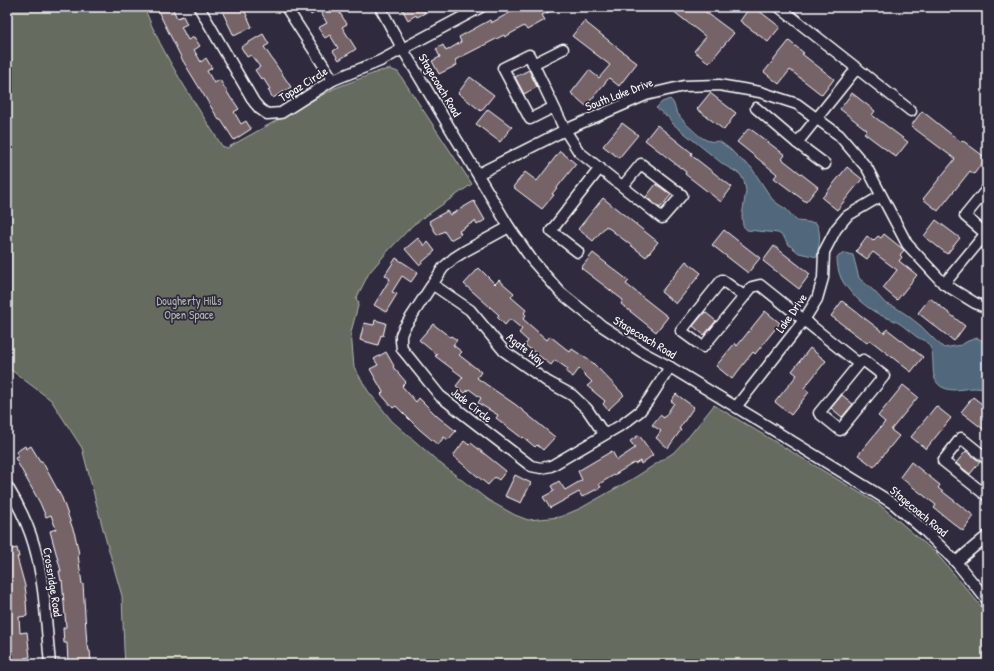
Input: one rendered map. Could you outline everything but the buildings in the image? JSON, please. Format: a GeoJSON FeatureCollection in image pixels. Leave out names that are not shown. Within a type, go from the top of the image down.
{"type":"FeatureCollection","features":[{"type":"Feature","properties":{"kind":"street","name":"Topaz Circle"},"geometry":{"type":"LineString","coordinates":[[199,7],[254,102],[267,114],[281,113],[333,80],[380,61],[481,7]]}},
{"type":"Feature","properties":{"kind":"street"},"geometry":{"type":"LineString","coordinates":[[286,7],[333,80]]}},
{"type":"Feature","properties":{"kind":"street","name":"Stagecoach Road"},"geometry":{"type":"LineString","coordinates":[[380,7],[402,48],[509,227],[532,260],[561,293],[602,326],[642,352],[670,367],[894,504],[925,531],[956,562],[987,600]]}},
{"type":"Feature","properties":{"kind":"street"},"geometry":{"type":"LineString","coordinates":[[779,7],[911,111]]}},
{"type":"Feature","properties":{"kind":"street"},"geometry":{"type":"LineString","coordinates":[[533,64],[563,49]]}},
{"type":"Feature","properties":{"kind":"street"},"geometry":{"type":"LineString","coordinates":[[554,107],[530,119],[503,68],[529,55],[533,64],[554,107],[565,130],[579,152],[662,218],[682,195],[641,164],[623,186]]}},
{"type":"Feature","properties":{"kind":"street"},"geometry":{"type":"LineString","coordinates":[[797,143],[857,68]]}},
{"type":"Feature","properties":{"kind":"street","name":"South Lake Drive"},"geometry":{"type":"LineString","coordinates":[[478,174],[565,130],[646,95],[684,86],[718,85],[760,92],[797,104],[839,135],[867,168],[907,244],[944,284],[974,303],[987,308]]}},
{"type":"Feature","properties":{"kind":"street"},"geometry":{"type":"LineString","coordinates":[[756,108],[797,143],[825,164]]}},
{"type":"Feature","properties":{"kind":"street"},"geometry":{"type":"LineString","coordinates":[[578,252],[551,231],[600,168]]}},
{"type":"Feature","properties":{"kind":"street"},"geometry":{"type":"LineString","coordinates":[[944,284],[986,233],[965,216],[987,189]]}},
{"type":"Feature","properties":{"kind":"street","name":"Lake Drive"},"geometry":{"type":"LineString","coordinates":[[736,407],[804,320],[817,299],[823,278],[824,252],[836,229],[847,216],[881,196]]}},
{"type":"Feature","properties":{"kind":"street","name":"Jade Circle"},"geometry":{"type":"LineString","coordinates":[[509,227],[454,258],[443,268],[401,335],[402,349],[440,396],[530,466],[541,468],[551,466],[623,424],[640,411],[670,367]]}},
{"type":"Feature","properties":{"kind":"street"},"geometry":{"type":"LineString","coordinates":[[744,296],[722,280],[681,331],[703,347],[752,287],[760,285],[859,364]]}},
{"type":"Feature","properties":{"kind":"street","name":"Agate Way"},"geometry":{"type":"LineString","coordinates":[[432,284],[470,310],[504,351],[548,382],[572,395],[587,409],[604,434]]}},
{"type":"Feature","properties":{"kind":"street"},"geometry":{"type":"LineString","coordinates":[[863,360],[884,376],[840,430],[819,413],[859,364],[863,360]]}},
{"type":"Feature","properties":{"kind":"street"},"geometry":{"type":"LineString","coordinates":[[987,460],[961,438],[943,461],[987,496]]}},
{"type":"Feature","properties":{"kind":"street","name":"Crossridge Road"},"geometry":{"type":"LineString","coordinates":[[7,486],[18,505],[34,544],[42,583],[50,664]]}},
{"type":"Feature","properties":{"kind":"street"},"geometry":{"type":"LineString","coordinates":[[956,562],[987,536]]}},
{"type":"Feature","properties":{"kind":"green space","name":"Dougherty Hills Open Space"},"geometry":{"type":"Polygon","coordinates":[[[7,7],[144,7],[160,43],[180,78],[222,146],[227,148],[335,88],[380,71],[390,69],[398,72],[472,184],[413,225],[369,273],[356,299],[359,302],[351,332],[354,367],[368,391],[392,421],[441,464],[488,500],[515,515],[528,520],[560,517],[581,508],[634,478],[673,453],[690,435],[714,405],[880,505],[936,553],[987,613],[987,664],[125,664],[122,596],[82,448],[51,400],[7,367],[7,7]]]}},
{"type":"Feature","properties":{"kind":"water"},"geometry":{"type":"Polygon","coordinates":[[[670,99],[681,118],[697,134],[709,141],[719,141],[751,167],[772,199],[786,209],[797,221],[816,223],[819,231],[817,257],[799,253],[788,244],[783,236],[778,233],[747,230],[743,226],[742,216],[746,191],[744,181],[740,174],[724,165],[673,124],[669,118],[656,108],[662,102],[670,99]]]}},
{"type":"Feature","properties":{"kind":"water"},"geometry":{"type":"Polygon","coordinates":[[[845,253],[853,255],[859,278],[885,303],[895,307],[907,315],[944,348],[961,345],[977,338],[987,342],[987,389],[975,388],[950,390],[937,383],[933,372],[932,353],[926,342],[897,322],[870,309],[847,288],[838,270],[837,262],[837,257],[845,253]]]}}]}
